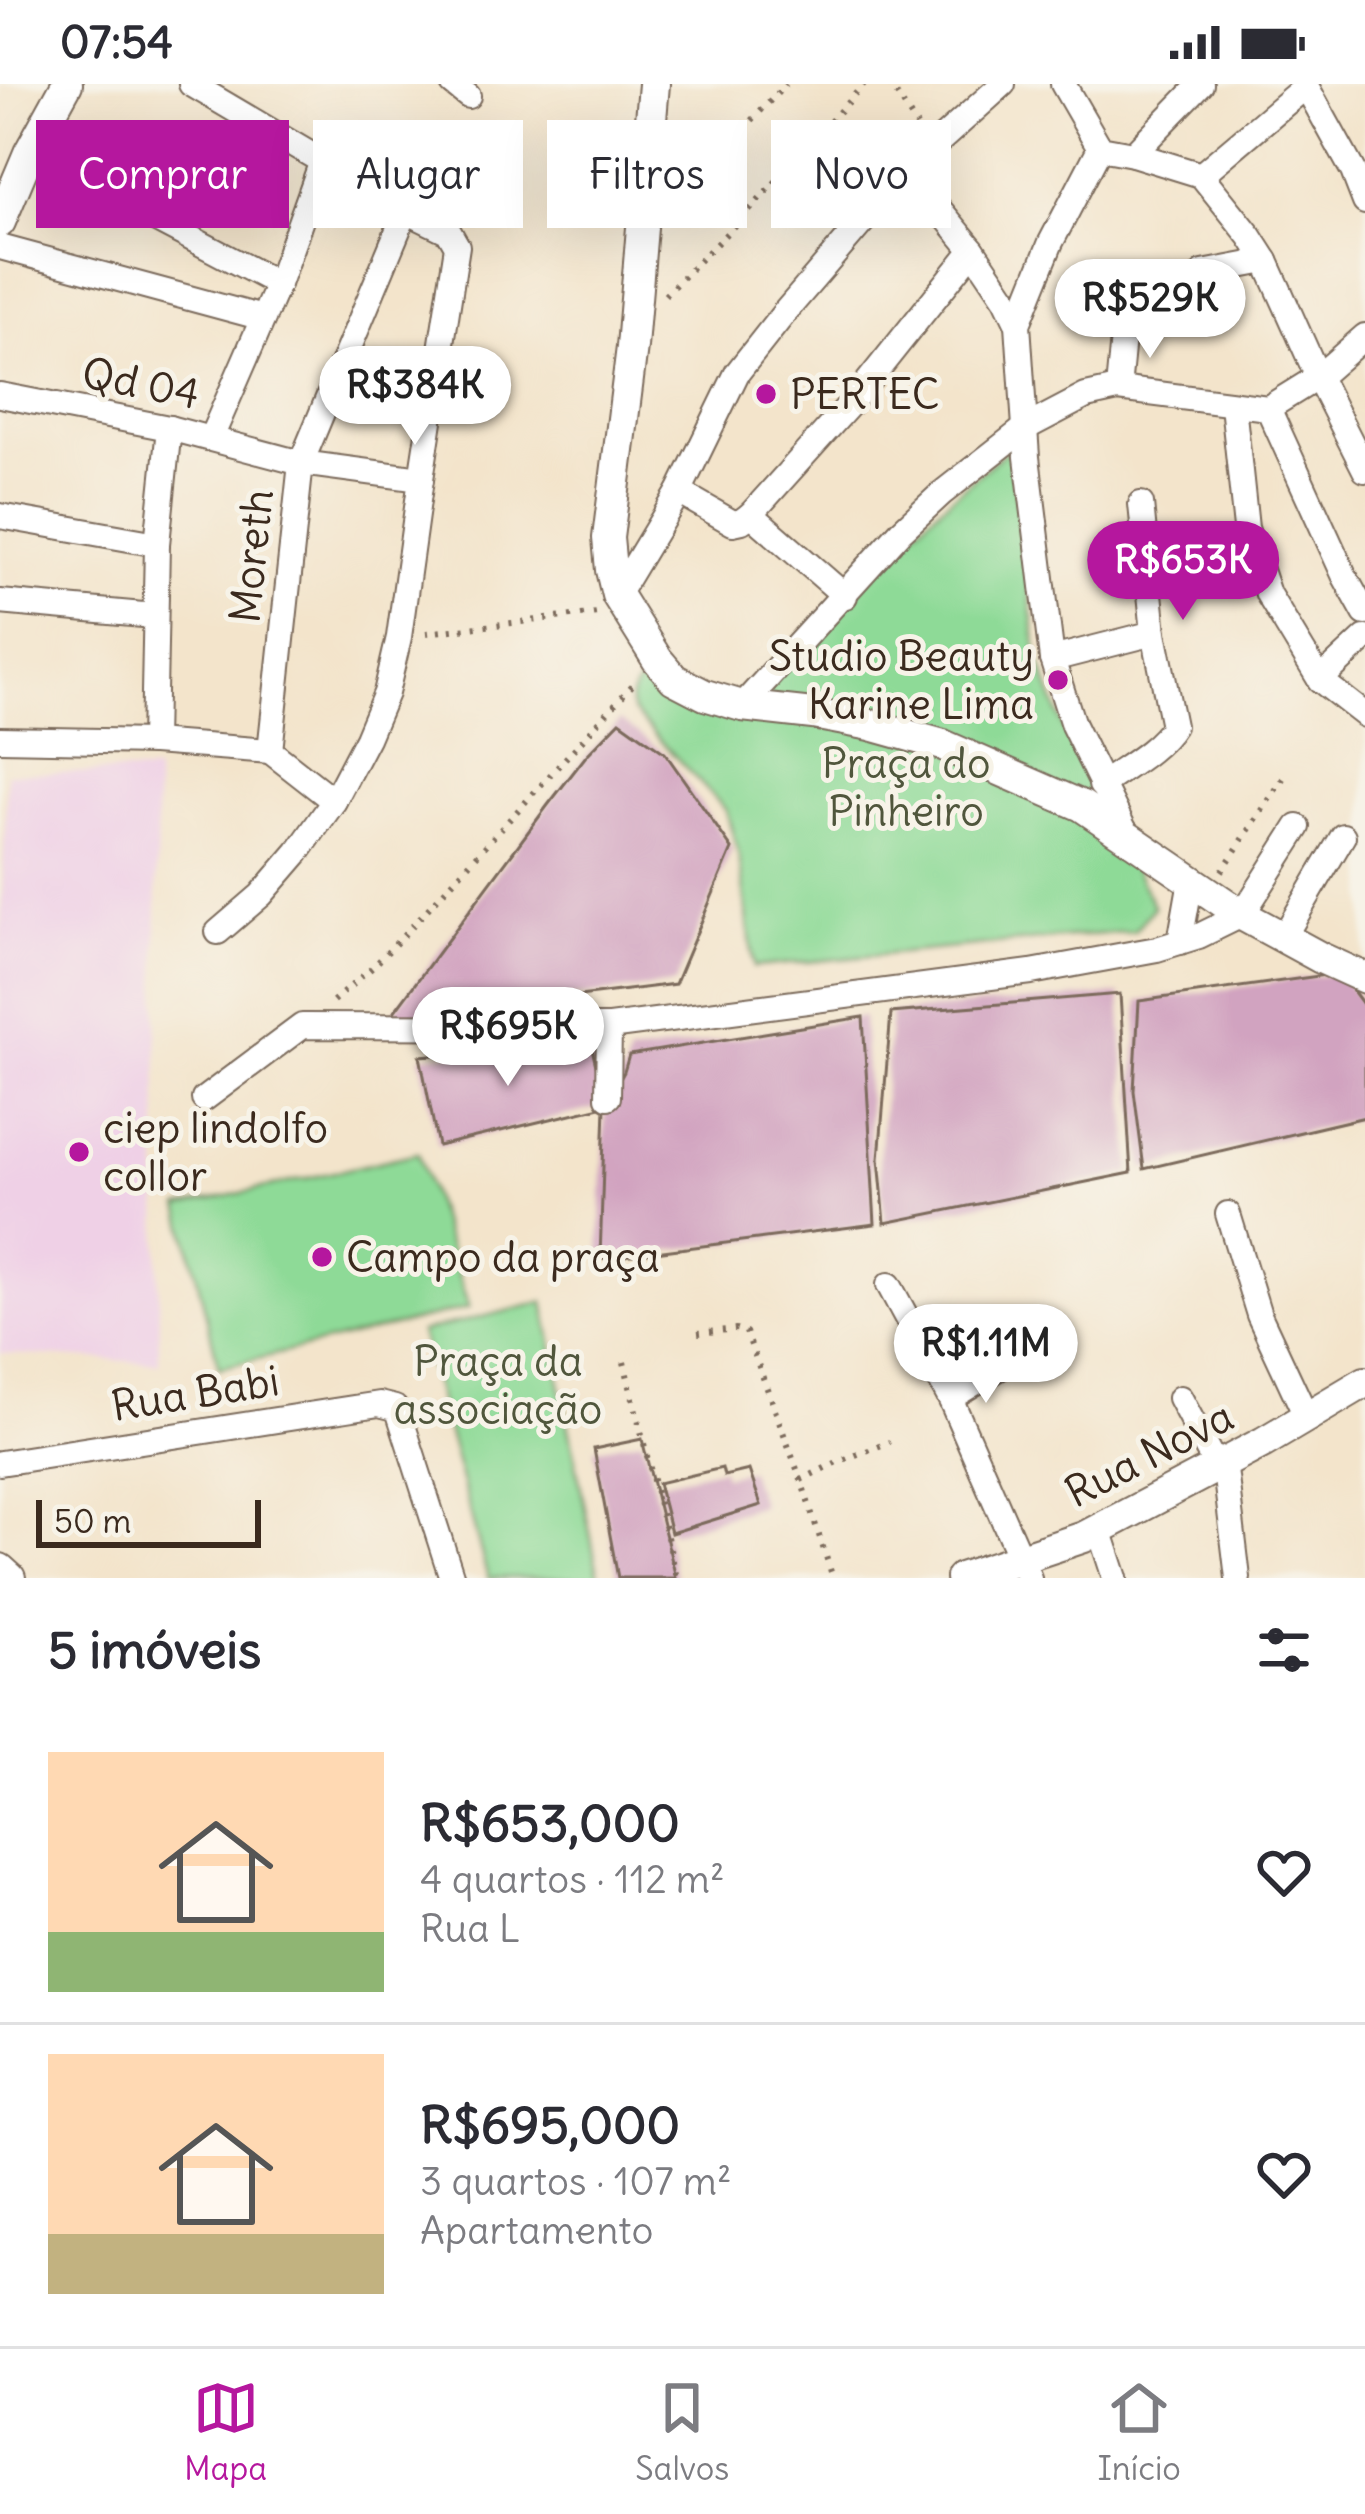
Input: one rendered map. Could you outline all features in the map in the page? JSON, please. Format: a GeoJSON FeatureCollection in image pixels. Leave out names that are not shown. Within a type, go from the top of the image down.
{"type":"FeatureCollection","features":[{"type":"Feature","properties":{"kind":"street"},"geometry":{"type":"LineString","coordinates":[[0,221],[29,152],[67,84]]}},
{"type":"Feature","properties":{"kind":"street"},"geometry":{"type":"LineString","coordinates":[[191,84],[313,156]]}},
{"type":"Feature","properties":{"kind":"street"},"geometry":{"type":"LineString","coordinates":[[655,84],[634,326],[608,538],[621,602],[657,659],[674,679],[705,695],[742,706],[852,722],[943,745],[1082,806],[1242,915],[1365,979]]}},
{"type":"Feature","properties":{"kind":"street"},"geometry":{"type":"LineString","coordinates":[[951,130],[1004,84]]}},
{"type":"Feature","properties":{"kind":"street"},"geometry":{"type":"LineString","coordinates":[[1063,84],[1100,148],[1201,176],[1250,236],[1365,470]]}},
{"type":"Feature","properties":{"kind":"street"},"geometry":{"type":"LineString","coordinates":[[1133,154],[1202,84]]}},
{"type":"Feature","properties":{"kind":"street"},"geometry":{"type":"LineString","coordinates":[[1201,176],[1306,85],[1365,202]]}},
{"type":"Feature","properties":{"kind":"street"},"geometry":{"type":"LineString","coordinates":[[1018,324],[1051,242],[1100,148]]}},
{"type":"Feature","properties":{"kind":"street"},"geometry":{"type":"LineString","coordinates":[[29,152],[278,284]]}},
{"type":"Feature","properties":{"kind":"street","name":"Qd 04"},"geometry":{"type":"LineString","coordinates":[[0,395],[211,438],[278,284],[313,186]]}},
{"type":"Feature","properties":{"kind":"street"},"geometry":{"type":"LineString","coordinates":[[951,223],[974,250],[1018,324],[1052,659],[1073,724],[1127,835]]}},
{"type":"Feature","properties":{"kind":"street"},"geometry":{"type":"LineString","coordinates":[[399,228],[301,463],[421,479]]}},
{"type":"Feature","properties":{"kind":"street"},"geometry":{"type":"LineString","coordinates":[[218,932],[261,896],[334,801],[386,693],[399,637],[457,246],[441,228]]}},
{"type":"Feature","properties":{"kind":"street"},"geometry":{"type":"LineString","coordinates":[[621,602],[737,373],[857,228]]}},
{"type":"Feature","properties":{"kind":"street"},"geometry":{"type":"LineString","coordinates":[[0,247],[263,318]]}},
{"type":"Feature","properties":{"kind":"street"},"geometry":{"type":"LineString","coordinates":[[679,492],[733,523],[751,514],[851,403],[974,250]]}},
{"type":"Feature","properties":{"kind":"street"},"geometry":{"type":"LineString","coordinates":[[1203,273],[1266,261]]}},
{"type":"Feature","properties":{"kind":"street"},"geometry":{"type":"LineString","coordinates":[[1118,388],[1124,327]]}},
{"type":"Feature","properties":{"kind":"street"},"geometry":{"type":"LineString","coordinates":[[742,706],[901,531],[1025,428],[1086,396],[1118,388],[1268,408],[1318,377],[1365,336]]}},
{"type":"Feature","properties":{"kind":"street"},"geometry":{"type":"LineString","coordinates":[[1233,405],[1246,528],[1268,594],[1320,680],[1365,715]]}},
{"type":"Feature","properties":{"kind":"street"},"geometry":{"type":"LineString","coordinates":[[1268,408],[1365,613]]}},
{"type":"Feature","properties":{"kind":"street"},"geometry":{"type":"LineString","coordinates":[[153,742],[157,544],[169,428]]}},
{"type":"Feature","properties":{"kind":"street","name":"Moreth"},"geometry":{"type":"LineString","coordinates":[[211,438],[301,463],[270,752]]}},
{"type":"Feature","properties":{"kind":"street"},"geometry":{"type":"LineString","coordinates":[[1100,785],[1171,732],[1173,720],[1154,634],[1141,504]]}},
{"type":"Feature","properties":{"kind":"street"},"geometry":{"type":"LineString","coordinates":[[751,514],[845,596]]}},
{"type":"Feature","properties":{"kind":"street"},"geometry":{"type":"LineString","coordinates":[[0,516],[157,544]]}},
{"type":"Feature","properties":{"kind":"street"},"geometry":{"type":"LineString","coordinates":[[0,602],[154,616]]}},
{"type":"Feature","properties":{"kind":"street"},"geometry":{"type":"LineString","coordinates":[[1052,659],[1154,634]]}},
{"type":"Feature","properties":{"kind":"street"},"geometry":{"type":"LineString","coordinates":[[1320,680],[1365,638]]}},
{"type":"Feature","properties":{"kind":"street"},"geometry":{"type":"LineString","coordinates":[[0,739],[153,742],[270,752],[334,801]]}},
{"type":"Feature","properties":{"kind":"street"},"geometry":{"type":"LineString","coordinates":[[204,1099],[302,1026],[609,1027],[1030,972],[1157,950],[1242,915],[1298,827]]}},
{"type":"Feature","properties":{"kind":"street"},"geometry":{"type":"LineString","coordinates":[[1283,938],[1343,836]]}},
{"type":"Feature","properties":{"kind":"street"},"geometry":{"type":"LineString","coordinates":[[1180,942],[1200,886]]}},
{"type":"Feature","properties":{"kind":"street"},"geometry":{"type":"LineString","coordinates":[[608,1097],[609,1027]]}},
{"type":"Feature","properties":{"kind":"street"},"geometry":{"type":"LineString","coordinates":[[1228,1214],[1258,1315],[1306,1418]]}},
{"type":"Feature","properties":{"kind":"street"},"geometry":{"type":"LineString","coordinates":[[889,1285],[950,1398],[1024,1568]]}},
{"type":"Feature","properties":{"kind":"street"},"geometry":{"type":"LineString","coordinates":[[950,1398],[1032,1348]]}},
{"type":"Feature","properties":{"kind":"street","name":"Rua Nova"},"geometry":{"type":"LineString","coordinates":[[962,1578],[1024,1568],[1365,1382]]}},
{"type":"Feature","properties":{"kind":"street"},"geometry":{"type":"LineString","coordinates":[[1180,1398],[1220,1463],[1238,1578]]}},
{"type":"Feature","properties":{"kind":"street","name":"Rua Babi"},"geometry":{"type":"LineString","coordinates":[[0,1463],[380,1404],[400,1413],[452,1578]]}},
{"type":"Feature","properties":{"kind":"street"},"geometry":{"type":"LineString","coordinates":[[1099,1529],[1115,1578]]}},
{"type":"Feature","properties":{"kind":"street"},"geometry":{"type":"LineString","coordinates":[[0,1569],[10,1578]]}},
{"type":"Feature","properties":{"kind":"path"},"geometry":{"type":"LineString","coordinates":[[747,126],[786,84]]}},
{"type":"Feature","properties":{"kind":"path"},"geometry":{"type":"LineString","coordinates":[[634,326],[749,211],[864,84]]}},
{"type":"Feature","properties":{"kind":"path"},"geometry":{"type":"LineString","coordinates":[[890,84],[913,120]]}},
{"type":"Feature","properties":{"kind":"path"},"geometry":{"type":"LineString","coordinates":[[399,637],[621,602]]}},
{"type":"Feature","properties":{"kind":"path"},"geometry":{"type":"LineString","coordinates":[[302,1026],[403,936],[657,659]]}},
{"type":"Feature","properties":{"kind":"path"},"geometry":{"type":"LineString","coordinates":[[1200,886],[1286,774]]}},
{"type":"Feature","properties":{"kind":"path"},"geometry":{"type":"LineString","coordinates":[[698,1333],[746,1332],[833,1578]]}},
{"type":"Feature","properties":{"kind":"path"},"geometry":{"type":"LineString","coordinates":[[624,1361],[677,1578]]}},
{"type":"Feature","properties":{"kind":"path"},"geometry":{"type":"LineString","coordinates":[[801,1480],[890,1442]]}},
{"type":"Feature","properties":{"kind":"shaded area","name":"ciep lindolfo collor"},"geometry":{"type":"Polygon","coordinates":[[[156,772],[159,1363],[0,1353],[0,951],[7,773],[156,772]]]}},
{"type":"Feature","properties":{"kind":"green space","name":"Praça do Pinheiro"},"geometry":{"type":"Polygon","coordinates":[[[1010,448],[1038,658],[1067,737],[1154,907],[1134,931],[754,967],[739,856],[726,810],[633,712],[632,692],[647,677],[722,710],[1010,448]]]}},
{"type":"Feature","properties":{"kind":"green space","name":"Campo da praça"},"geometry":{"type":"Polygon","coordinates":[[[418,1153],[469,1308],[219,1368],[180,1207],[418,1153]]]}},
{"type":"Feature","properties":{"kind":"green space","name":"Praça da associação"},"geometry":{"type":"Polygon","coordinates":[[[544,1302],[599,1578],[488,1578],[420,1332],[544,1302]]]}},
{"type":"Feature","properties":{"kind":"building"},"geometry":{"type":"Polygon","coordinates":[[[620,721],[665,753],[732,849],[675,984],[388,1020],[586,756],[620,721]]]}},
{"type":"Feature","properties":{"kind":"building"},"geometry":{"type":"Polygon","coordinates":[[[1340,973],[1365,1007],[1365,1117],[1144,1169],[1134,1091],[1139,1001],[1340,973]]]}},
{"type":"Feature","properties":{"kind":"building"},"geometry":{"type":"Polygon","coordinates":[[[1120,994],[1131,1173],[885,1223],[879,1159],[891,1013],[1120,994]]]}},
{"type":"Feature","properties":{"kind":"building"},"geometry":{"type":"Polygon","coordinates":[[[863,1017],[875,1224],[600,1259],[605,1106],[629,1055],[863,1017]]]}},
{"type":"Feature","properties":{"kind":"building"},"geometry":{"type":"Polygon","coordinates":[[[591,1044],[605,1106],[438,1146],[420,1056],[591,1044]]]}},
{"type":"Feature","properties":{"kind":"building"},"geometry":{"type":"Polygon","coordinates":[[[642,1439],[676,1578],[618,1578],[594,1449],[642,1439]]]}},
{"type":"Feature","properties":{"kind":"building"},"geometry":{"type":"Polygon","coordinates":[[[722,1468],[724,1476],[749,1470],[761,1505],[671,1533],[658,1483],[722,1468]]]}},
{"type":"Feature","properties":{"kind":"place","name":"PERTEC"},"geometry":{"type":"Point","coordinates":[766,394]}},
{"type":"Feature","properties":{"kind":"place","name":"Studio Beauty Karine Lima"},"geometry":{"type":"Point","coordinates":[1058,680]}},
{"type":"Feature","properties":{"kind":"place","name":"ciep lindolfo collor"},"geometry":{"type":"Point","coordinates":[79,1152]}},
{"type":"Feature","properties":{"kind":"place","name":"Campo da praça"},"geometry":{"type":"Point","coordinates":[322,1257]}}]}
